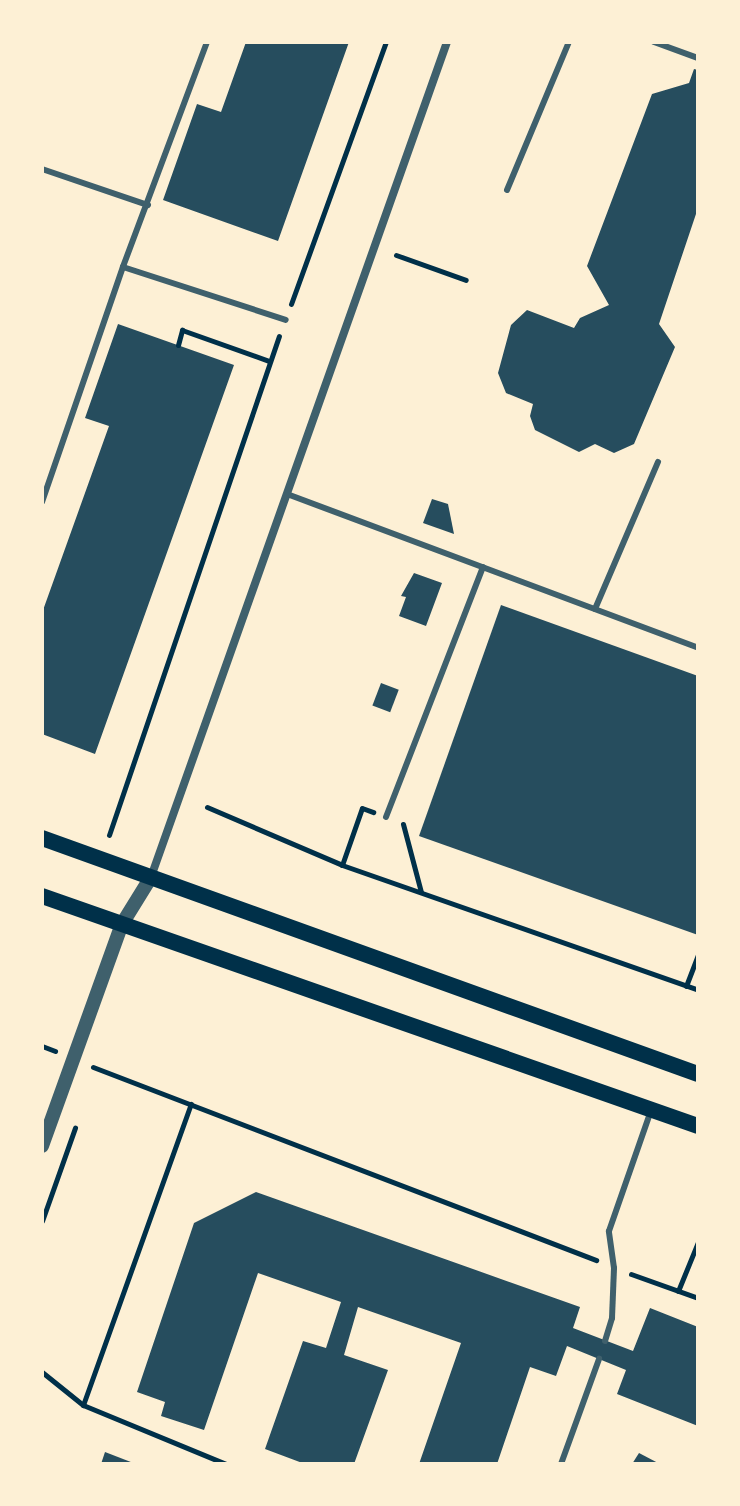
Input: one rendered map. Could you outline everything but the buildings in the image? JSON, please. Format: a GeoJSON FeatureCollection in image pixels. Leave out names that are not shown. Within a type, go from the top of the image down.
{"type":"FeatureCollection","features":[{"type":"Feature","properties":{"kind":"main road"},"geometry":{"type":"LineString","coordinates":[[42,838],[698,1074]]}},
{"type":"Feature","properties":{"kind":"main road"},"geometry":{"type":"LineString","coordinates":[[42,896],[698,1126]]}},
{"type":"Feature","properties":{"kind":"street"},"geometry":{"type":"LineString","coordinates":[[42,1146],[122,924],[151,877],[447,42]]}},
{"type":"Feature","properties":{"kind":"lane"},"geometry":{"type":"LineString","coordinates":[[42,502],[123,267],[207,42]]}},
{"type":"Feature","properties":{"kind":"lane"},"geometry":{"type":"LineString","coordinates":[[507,190],[569,42]]}},
{"type":"Feature","properties":{"kind":"lane"},"geometry":{"type":"LineString","coordinates":[[654,42],[698,58]]}},
{"type":"Feature","properties":{"kind":"lane"},"geometry":{"type":"LineString","coordinates":[[42,169],[148,205]]}},
{"type":"Feature","properties":{"kind":"lane"},"geometry":{"type":"LineString","coordinates":[[123,267],[286,320]]}},
{"type":"Feature","properties":{"kind":"lane"},"geometry":{"type":"LineString","coordinates":[[595,609],[658,462]]}},
{"type":"Feature","properties":{"kind":"lane"},"geometry":{"type":"LineString","coordinates":[[287,494],[698,648]]}},
{"type":"Feature","properties":{"kind":"lane"},"geometry":{"type":"LineString","coordinates":[[386,817],[483,567]]}},
{"type":"Feature","properties":{"kind":"lane"},"geometry":{"type":"LineString","coordinates":[[605,1341],[612,1318],[614,1268],[609,1231],[651,1109]]}},
{"type":"Feature","properties":{"kind":"lane"},"geometry":{"type":"LineString","coordinates":[[561,1464],[599,1359]]}},
{"type":"Feature","properties":{"kind":"path"},"geometry":{"type":"LineString","coordinates":[[109,835],[269,361],[386,42]]}},
{"type":"Feature","properties":{"kind":"path"},"geometry":{"type":"LineString","coordinates":[[396,255],[466,280]]}},
{"type":"Feature","properties":{"kind":"path"},"geometry":{"type":"LineString","coordinates":[[178,345],[182,330],[269,361]]}},
{"type":"Feature","properties":{"kind":"path"},"geometry":{"type":"LineString","coordinates":[[207,807],[342,865],[698,990]]}},
{"type":"Feature","properties":{"kind":"path"},"geometry":{"type":"LineString","coordinates":[[342,865],[362,808],[403,822],[421,892]]}},
{"type":"Feature","properties":{"kind":"path"},"geometry":{"type":"LineString","coordinates":[[686,986],[698,954]]}},
{"type":"Feature","properties":{"kind":"path"},"geometry":{"type":"LineString","coordinates":[[42,1046],[698,1298]]}},
{"type":"Feature","properties":{"kind":"path"},"geometry":{"type":"LineString","coordinates":[[91,1082],[96,1069]]}},
{"type":"Feature","properties":{"kind":"path"},"geometry":{"type":"LineString","coordinates":[[83,1405],[191,1104]]}},
{"type":"Feature","properties":{"kind":"path"},"geometry":{"type":"LineString","coordinates":[[42,1221],[77,1124]]}},
{"type":"Feature","properties":{"kind":"path"},"geometry":{"type":"LineString","coordinates":[[678,1291],[698,1242]]}},
{"type":"Feature","properties":{"kind":"path"},"geometry":{"type":"LineString","coordinates":[[42,1372],[83,1405],[226,1464]]}}]}
